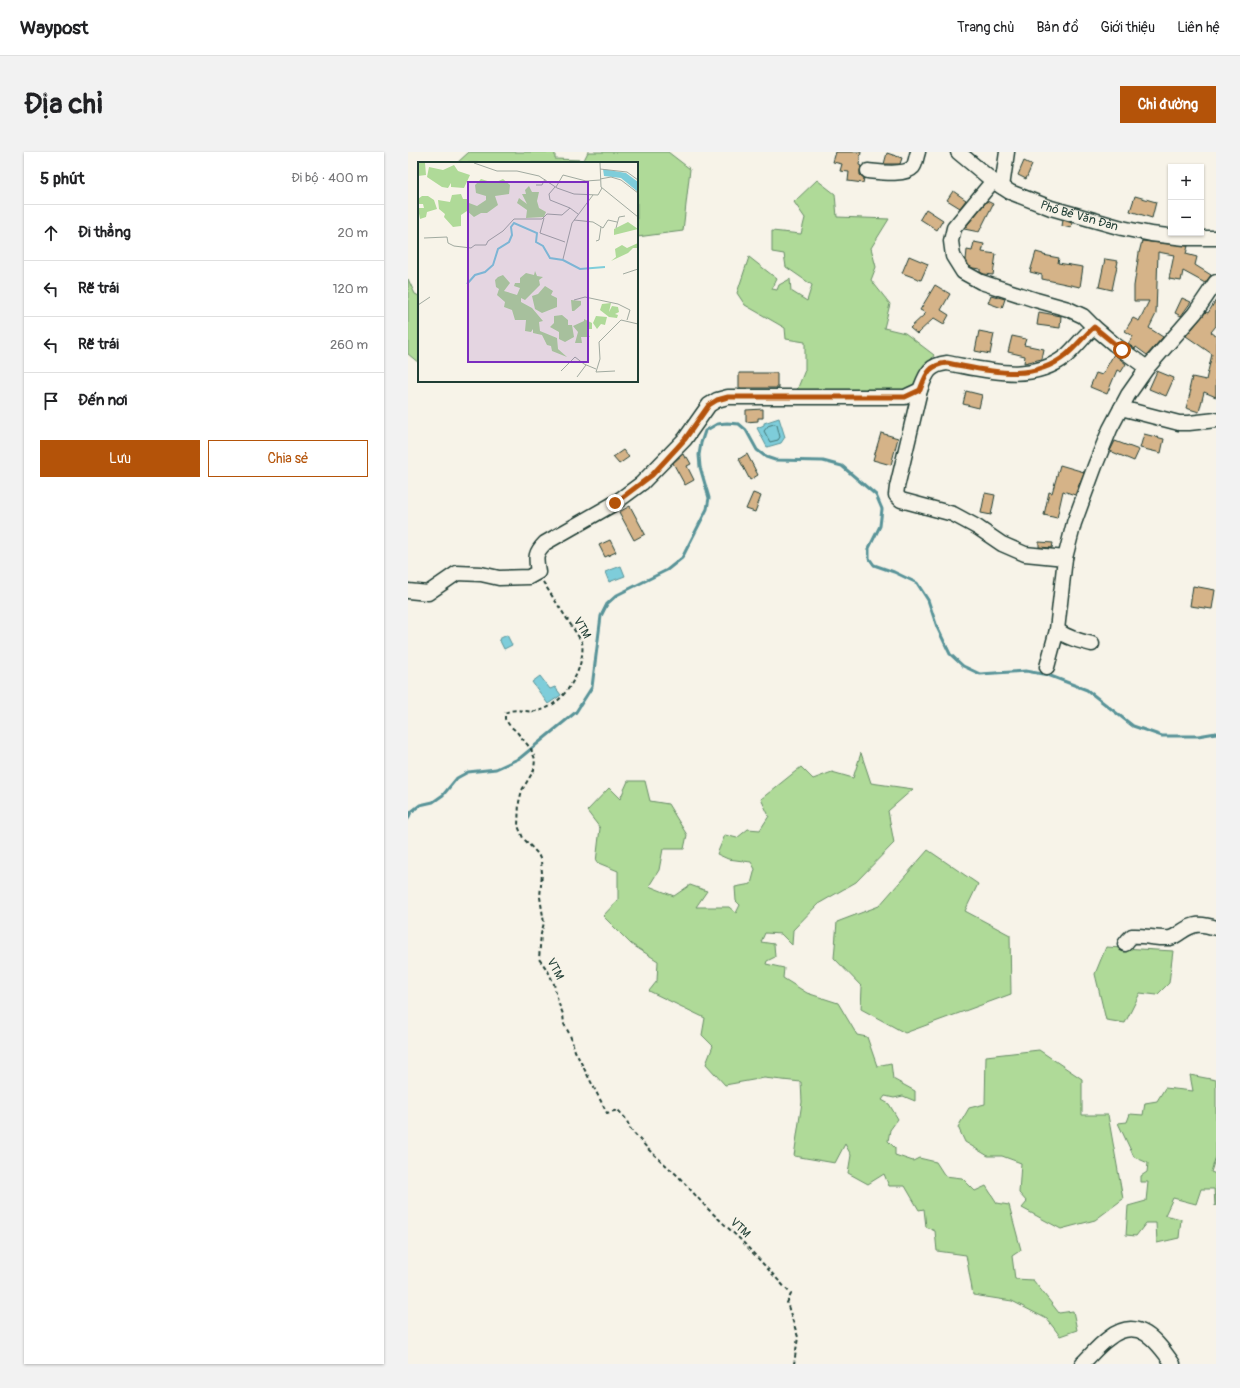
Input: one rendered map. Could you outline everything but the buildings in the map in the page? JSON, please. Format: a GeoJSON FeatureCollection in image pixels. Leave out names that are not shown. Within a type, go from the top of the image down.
{"type":"FeatureCollection","features":[{"type":"Feature","properties":{"kind":"street"},"geometry":{"type":"LineString","coordinates":[[868,171],[897,172],[910,170],[914,166],[918,152]]}},
{"type":"Feature","properties":{"kind":"street","name":"Phố Bế Văn Đàn"},"geometry":{"type":"LineString","coordinates":[[958,152],[997,184],[1010,192],[1051,208],[1122,228],[1151,234],[1185,238],[1216,238]]}},
{"type":"Feature","properties":{"kind":"street"},"geometry":{"type":"LineString","coordinates":[[1007,152],[997,184],[954,228],[951,241],[953,256],[963,272],[981,282],[1068,309],[1083,316],[1114,344],[1147,368]]}},
{"type":"Feature","properties":{"kind":"street"},"geometry":{"type":"LineString","coordinates":[[1046,667],[1057,630],[1065,558],[1074,523],[1110,429],[1121,408],[1147,368],[1195,313],[1216,282]]}},
{"type":"Feature","properties":{"kind":"street"},"geometry":{"type":"LineString","coordinates":[[1065,558],[1052,558],[1025,554],[1002,544],[977,527],[953,514],[901,500],[896,495],[897,487],[920,390],[926,374],[932,368],[938,364],[947,363],[1002,373],[1023,373],[1039,370],[1066,355],[1094,327]]}},
{"type":"Feature","properties":{"kind":"street"},"geometry":{"type":"LineString","coordinates":[[408,591],[428,593],[457,573],[481,574],[499,578],[529,577],[538,572],[536,557],[538,550],[542,546],[615,503],[642,483],[685,439],[709,405],[717,400],[728,397],[905,397],[920,390]]}},
{"type":"Feature","properties":{"kind":"street"},"geometry":{"type":"LineString","coordinates":[[1121,408],[1179,423],[1216,420]]}},
{"type":"Feature","properties":{"kind":"street"},"geometry":{"type":"LineString","coordinates":[[1057,630],[1073,639],[1092,644]]}},
{"type":"Feature","properties":{"kind":"street"},"geometry":{"type":"LineString","coordinates":[[1125,944],[1132,936],[1173,938],[1188,927],[1200,924],[1216,928]]}},
{"type":"Feature","properties":{"kind":"street"},"geometry":{"type":"LineString","coordinates":[[1082,1364],[1108,1338],[1120,1330],[1130,1329],[1150,1335],[1173,1364]]}},
{"type":"Feature","properties":{"kind":"path","name":"VTM"},"geometry":{"type":"LineString","coordinates":[[538,572],[582,642],[583,650],[582,658],[573,682],[562,697],[555,703],[546,709],[536,711],[528,712],[510,710],[505,713],[505,719],[531,749],[535,759],[534,770],[522,790],[519,802],[518,826],[523,838],[538,854],[541,861],[542,873],[540,897],[544,923],[541,934],[539,959],[548,971],[554,984],[558,1002],[563,1014],[564,1024],[570,1035],[575,1051],[606,1113],[618,1110],[626,1118],[630,1130],[649,1150],[678,1176],[707,1208],[741,1240],[791,1294],[787,1303],[798,1337],[794,1364]]}},
{"type":"Feature","properties":{"kind":"green space"},"geometry":{"type":"Polygon","coordinates":[[[469,152],[555,152],[555,159],[584,160],[588,152],[668,152],[690,169],[683,231],[638,237],[638,162],[458,162],[469,152]]]}},
{"type":"Feature","properties":{"kind":"green space"},"geometry":{"type":"Polygon","coordinates":[[[817,180],[835,194],[837,217],[889,219],[871,248],[876,267],[871,280],[890,304],[884,328],[905,333],[934,355],[917,385],[901,392],[797,390],[805,370],[805,342],[786,339],[785,328],[745,305],[737,293],[749,257],[777,279],[772,289],[777,290],[779,285],[790,279],[791,291],[807,301],[812,285],[786,267],[784,254],[772,252],[772,231],[801,234],[805,218],[794,202],[817,180]]]}},
{"type":"Feature","properties":{"kind":"green space"},"geometry":{"type":"Polygon","coordinates":[[[408,279],[415,294],[418,296],[418,362],[408,354],[408,279]]]}},
{"type":"Feature","properties":{"kind":"green space"},"geometry":{"type":"Polygon","coordinates":[[[861,753],[871,783],[913,789],[888,811],[894,843],[856,882],[818,904],[793,930],[792,945],[781,934],[765,933],[761,942],[774,944],[775,957],[767,961],[766,964],[784,968],[783,978],[807,993],[838,1003],[857,1035],[867,1037],[877,1066],[891,1063],[893,1079],[915,1091],[915,1101],[903,1096],[894,1098],[885,1096],[882,1100],[889,1104],[898,1119],[890,1130],[888,1141],[895,1148],[895,1155],[913,1161],[919,1158],[936,1162],[945,1176],[962,1178],[975,1191],[986,1186],[997,1203],[1009,1205],[1021,1250],[1012,1256],[1015,1279],[1033,1280],[1059,1313],[1073,1311],[1077,1330],[1060,1336],[1047,1319],[1012,1301],[973,1295],[966,1255],[937,1251],[935,1231],[926,1227],[924,1209],[919,1210],[905,1186],[889,1186],[884,1174],[868,1184],[848,1173],[851,1155],[845,1144],[835,1163],[794,1156],[802,1102],[801,1082],[764,1078],[725,1085],[706,1064],[713,1046],[702,1035],[705,1018],[649,991],[657,981],[658,961],[631,944],[603,916],[618,900],[618,871],[596,862],[600,828],[587,811],[609,788],[620,799],[628,781],[645,781],[650,801],[668,804],[687,835],[684,849],[663,849],[659,870],[649,886],[674,896],[690,885],[707,891],[696,907],[729,907],[736,913],[740,905],[736,901],[735,887],[751,884],[755,869],[751,862],[728,859],[717,854],[725,835],[737,838],[748,829],[760,830],[769,816],[761,799],[801,767],[813,779],[832,772],[853,778],[861,753]]]}},
{"type":"Feature","properties":{"kind":"green space"},"geometry":{"type":"Polygon","coordinates":[[[928,850],[978,884],[965,911],[1010,935],[1011,994],[905,1033],[861,1009],[862,987],[834,958],[837,922],[879,906],[928,850]]]}},
{"type":"Feature","properties":{"kind":"green space"},"geometry":{"type":"Polygon","coordinates":[[[1106,947],[1173,951],[1169,983],[1157,995],[1140,993],[1125,1023],[1106,1020],[1095,974],[1106,947]]]}},
{"type":"Feature","properties":{"kind":"green space"},"geometry":{"type":"Polygon","coordinates":[[[1039,1050],[1082,1079],[1082,1115],[1108,1115],[1123,1199],[1095,1220],[1061,1229],[1022,1208],[1027,1202],[1019,1193],[1021,1163],[1002,1156],[988,1156],[965,1142],[958,1127],[969,1108],[985,1104],[986,1056],[1039,1050]]]}},
{"type":"Feature","properties":{"kind":"green space"},"geometry":{"type":"Polygon","coordinates":[[[1190,1075],[1216,1080],[1216,1156],[1211,1172],[1216,1174],[1216,1205],[1215,1206],[1214,1189],[1201,1189],[1196,1204],[1173,1198],[1165,1215],[1181,1219],[1179,1238],[1157,1243],[1156,1223],[1146,1223],[1136,1236],[1126,1235],[1128,1206],[1146,1201],[1148,1182],[1141,1182],[1141,1176],[1147,1172],[1148,1163],[1134,1157],[1118,1123],[1127,1122],[1130,1114],[1143,1115],[1145,1103],[1157,1101],[1165,1088],[1193,1091],[1190,1075]]]}},
{"type":"Feature","properties":{"kind":"water"},"geometry":{"type":"Polygon","coordinates":[[[779,418],[785,437],[781,443],[767,447],[757,428],[764,425],[764,423],[779,418]]]}},
{"type":"Feature","properties":{"kind":"water"},"geometry":{"type":"Polygon","coordinates":[[[621,566],[625,576],[609,582],[605,572],[621,566]]]}},
{"type":"Feature","properties":{"kind":"water"},"geometry":{"type":"Polygon","coordinates":[[[507,635],[512,645],[504,649],[499,639],[507,635]]]}},
{"type":"Feature","properties":{"kind":"water"},"geometry":{"type":"Polygon","coordinates":[[[540,676],[550,689],[555,687],[561,695],[548,704],[532,682],[540,676]]]}},
{"type":"Feature","properties":{"kind":"waterway"},"geometry":{"type":"LineString","coordinates":[[408,819],[411,812],[420,805],[433,802],[443,795],[457,778],[468,772],[496,769],[520,758],[576,712],[592,687],[601,616],[607,604],[617,595],[667,570],[682,558],[707,509],[709,498],[700,467],[699,455],[705,431],[717,424],[739,424],[746,430],[757,450],[766,457],[775,460],[823,461],[842,466],[876,495],[882,509],[880,526],[869,548],[869,558],[874,565],[894,572],[917,583],[928,600],[937,627],[950,654],[963,666],[980,674],[1026,671],[1048,675],[1087,690],[1133,726],[1162,736],[1198,736],[1216,733]]}},
{"type":"Feature","properties":{"kind":"route"},"geometry":{"type":"LineString","coordinates":[[615,503],[652,475],[685,439],[709,405],[717,400],[728,397],[905,397],[920,390],[926,374],[938,364],[947,363],[1002,373],[1023,373],[1039,370],[1066,355],[1094,327],[1122,350]]}}]}
